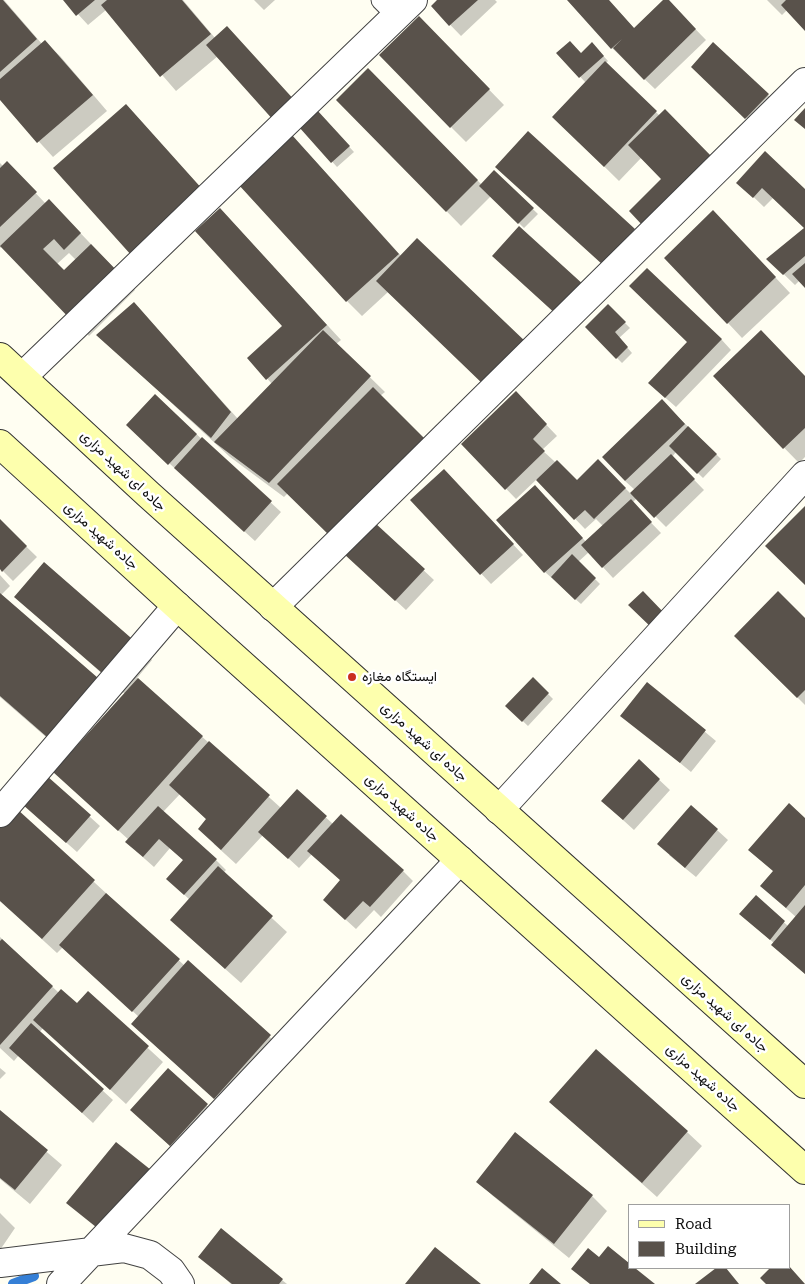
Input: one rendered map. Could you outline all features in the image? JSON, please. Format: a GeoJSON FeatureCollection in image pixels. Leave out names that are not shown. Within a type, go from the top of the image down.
{"type":"FeatureCollection","features":[{"type":"Feature","properties":{"kind":"main road","name":"جاده ای شهید مزاری"},"geometry":{"type":"LineString","coordinates":[[0,357],[273,607],[805,1084]]}},
{"type":"Feature","properties":{"kind":"main road","name":"جاده شهید مزاری"},"geometry":{"type":"LineString","coordinates":[[0,444],[177,606],[805,1170]]}},
{"type":"Feature","properties":{"kind":"street"},"geometry":{"type":"LineString","coordinates":[[22,377],[397,5]]}},
{"type":"Feature","properties":{"kind":"street"},"geometry":{"type":"LineString","coordinates":[[273,607],[805,82]]}},
{"type":"Feature","properties":{"kind":"street"},"geometry":{"type":"LineString","coordinates":[[499,810],[805,475]]}},
{"type":"Feature","properties":{"kind":"street"},"geometry":{"type":"LineString","coordinates":[[0,813],[177,606]]}},
{"type":"Feature","properties":{"kind":"street"},"geometry":{"type":"LineString","coordinates":[[62,1284],[460,860]]}},
{"type":"Feature","properties":{"kind":"street"},"geometry":{"type":"LineString","coordinates":[[0,1263],[124,1248],[150,1255],[171,1271],[180,1284]]}},
{"type":"Feature","properties":{"kind":"building"},"geometry":{"type":"Polygon","coordinates":[[[0,0],[3,0],[37,39],[0,72],[0,0]]]}},
{"type":"Feature","properties":{"kind":"building"},"geometry":{"type":"Polygon","coordinates":[[[63,0],[95,0],[76,16],[63,0]]]}},
{"type":"Feature","properties":{"kind":"building"},"geometry":{"type":"Polygon","coordinates":[[[107,0],[182,0],[211,34],[160,77],[101,5],[107,0]]]}},
{"type":"Feature","properties":{"kind":"building"},"geometry":{"type":"Polygon","coordinates":[[[437,0],[478,0],[449,26],[431,6],[437,0]]]}},
{"type":"Feature","properties":{"kind":"building"},"geometry":{"type":"Polygon","coordinates":[[[567,0],[609,0],[634,28],[663,0],[669,0],[696,29],[644,80],[613,48],[622,39],[611,49],[567,0]]]}},
{"type":"Feature","properties":{"kind":"building"},"geometry":{"type":"Polygon","coordinates":[[[786,0],[805,0],[805,31],[781,5],[786,0]]]}},
{"type":"Feature","properties":{"kind":"building"},"geometry":{"type":"Polygon","coordinates":[[[419,16],[490,89],[450,128],[379,55],[419,16]]]}},
{"type":"Feature","properties":{"kind":"building"},"geometry":{"type":"Polygon","coordinates":[[[227,26],[297,103],[275,122],[206,45],[227,26]]]}},
{"type":"Feature","properties":{"kind":"building"},"geometry":{"type":"Polygon","coordinates":[[[45,40],[93,95],[37,143],[0,100],[0,79],[45,40]]]}},
{"type":"Feature","properties":{"kind":"building"},"geometry":{"type":"Polygon","coordinates":[[[570,41],[581,53],[592,42],[604,56],[579,78],[556,53],[570,41]]]}},
{"type":"Feature","properties":{"kind":"building"},"geometry":{"type":"Polygon","coordinates":[[[713,42],[769,94],[745,119],[691,67],[713,42]]]}},
{"type":"Feature","properties":{"kind":"building"},"geometry":{"type":"Polygon","coordinates":[[[605,61],[657,111],[604,167],[552,117],[605,61]]]}},
{"type":"Feature","properties":{"kind":"building"},"geometry":{"type":"Polygon","coordinates":[[[368,68],[478,180],[446,212],[336,100],[368,68]]]}},
{"type":"Feature","properties":{"kind":"building"},"geometry":{"type":"Polygon","coordinates":[[[126,104],[204,191],[132,256],[53,168],[126,104]]]}},
{"type":"Feature","properties":{"kind":"building"},"geometry":{"type":"Polygon","coordinates":[[[805,108],[805,129],[794,120],[805,108]]]}},
{"type":"Feature","properties":{"kind":"building"},"geometry":{"type":"Polygon","coordinates":[[[665,109],[713,158],[644,227],[629,211],[661,179],[628,145],[665,109]]]}},
{"type":"Feature","properties":{"kind":"building"},"geometry":{"type":"Polygon","coordinates":[[[317,110],[350,146],[331,163],[299,127],[317,110]]]}},
{"type":"Feature","properties":{"kind":"building"},"geometry":{"type":"Polygon","coordinates":[[[528,131],[635,229],[603,265],[495,167],[528,131]]]}},
{"type":"Feature","properties":{"kind":"building"},"geometry":{"type":"Polygon","coordinates":[[[292,135],[399,254],[346,302],[238,184],[292,135]]]}},
{"type":"Feature","properties":{"kind":"building"},"geometry":{"type":"Polygon","coordinates":[[[765,151],[805,189],[805,256],[783,275],[766,259],[804,228],[762,188],[753,198],[736,183],[765,151]]]}},
{"type":"Feature","properties":{"kind":"building"},"geometry":{"type":"Polygon","coordinates":[[[7,161],[37,192],[0,227],[0,168],[7,161]]]}},
{"type":"Feature","properties":{"kind":"building"},"geometry":{"type":"Polygon","coordinates":[[[494,170],[534,208],[518,224],[479,186],[494,170]]]}},
{"type":"Feature","properties":{"kind":"building"},"geometry":{"type":"Polygon","coordinates":[[[49,199],[81,233],[64,250],[54,239],[43,249],[64,270],[91,244],[121,275],[73,322],[0,246],[49,199]]]}},
{"type":"Feature","properties":{"kind":"building"},"geometry":{"type":"Polygon","coordinates":[[[220,208],[327,325],[266,380],[247,358],[282,326],[195,231],[220,208]]]}},
{"type":"Feature","properties":{"kind":"building"},"geometry":{"type":"Polygon","coordinates":[[[713,210],[776,277],[727,324],[664,258],[713,210]]]}},
{"type":"Feature","properties":{"kind":"building"},"geometry":{"type":"Polygon","coordinates":[[[519,226],[585,286],[558,316],[492,256],[519,226]]]}},
{"type":"Feature","properties":{"kind":"building"},"geometry":{"type":"Polygon","coordinates":[[[417,238],[528,344],[487,388],[376,281],[417,238]]]}},
{"type":"Feature","properties":{"kind":"building"},"geometry":{"type":"Polygon","coordinates":[[[805,263],[805,288],[792,274],[805,263]]]}},
{"type":"Feature","properties":{"kind":"building"},"geometry":{"type":"Polygon","coordinates":[[[647,268],[722,339],[665,398],[648,383],[687,342],[629,286],[647,268]]]}},
{"type":"Feature","properties":{"kind":"building"},"geometry":{"type":"Polygon","coordinates":[[[134,302],[231,412],[211,438],[96,335],[134,302]]]}},
{"type":"Feature","properties":{"kind":"building"},"geometry":{"type":"Polygon","coordinates":[[[608,304],[626,322],[615,332],[628,347],[616,359],[585,327],[608,304]]]}},
{"type":"Feature","properties":{"kind":"building"},"geometry":{"type":"Polygon","coordinates":[[[323,330],[371,376],[269,483],[214,442],[323,330]]]}},
{"type":"Feature","properties":{"kind":"building"},"geometry":{"type":"Polygon","coordinates":[[[761,330],[805,376],[805,428],[783,449],[713,376],[761,330]]]}},
{"type":"Feature","properties":{"kind":"building"},"geometry":{"type":"Polygon","coordinates":[[[373,387],[427,441],[331,537],[277,484],[373,387]]]}},
{"type":"Feature","properties":{"kind":"building"},"geometry":{"type":"Polygon","coordinates":[[[516,391],[547,424],[533,439],[545,451],[505,490],[461,444],[516,391]]]}},
{"type":"Feature","properties":{"kind":"building"},"geometry":{"type":"Polygon","coordinates":[[[155,394],[197,434],[168,465],[126,425],[155,394]]]}},
{"type":"Feature","properties":{"kind":"building"},"geometry":{"type":"Polygon","coordinates":[[[662,399],[685,424],[625,481],[602,457],[662,399]]]}},
{"type":"Feature","properties":{"kind":"building"},"geometry":{"type":"Polygon","coordinates":[[[688,426],[717,454],[697,474],[669,446],[688,426]]]}},
{"type":"Feature","properties":{"kind":"building"},"geometry":{"type":"Polygon","coordinates":[[[202,437],[272,501],[244,532],[174,468],[202,437]]]}},
{"type":"Feature","properties":{"kind":"building"},"geometry":{"type":"Polygon","coordinates":[[[671,454],[695,479],[654,518],[630,493],[671,454]]]}},
{"type":"Feature","properties":{"kind":"building"},"geometry":{"type":"Polygon","coordinates":[[[598,459],[626,488],[594,519],[585,510],[574,520],[536,480],[557,460],[577,480],[598,459]]]}},
{"type":"Feature","properties":{"kind":"building"},"geometry":{"type":"Polygon","coordinates":[[[444,469],[514,544],[480,575],[410,500],[444,469]]]}},
{"type":"Feature","properties":{"kind":"building"},"geometry":{"type":"Polygon","coordinates":[[[535,485],[583,538],[544,573],[496,520],[535,485]]]}},
{"type":"Feature","properties":{"kind":"building"},"geometry":{"type":"Polygon","coordinates":[[[631,499],[652,522],[602,568],[581,545],[631,499]]]}},
{"type":"Feature","properties":{"kind":"building"},"geometry":{"type":"Polygon","coordinates":[[[805,506],[805,585],[765,546],[805,506]]]}},
{"type":"Feature","properties":{"kind":"building"},"geometry":{"type":"Polygon","coordinates":[[[0,519],[27,546],[2,572],[0,569],[0,519]]]}},
{"type":"Feature","properties":{"kind":"building"},"geometry":{"type":"Polygon","coordinates":[[[374,522],[425,569],[395,601],[344,554],[374,522]]]}},
{"type":"Feature","properties":{"kind":"building"},"geometry":{"type":"Polygon","coordinates":[[[572,554],[596,578],[575,600],[551,577],[572,554]]]}},
{"type":"Feature","properties":{"kind":"building"},"geometry":{"type":"Polygon","coordinates":[[[44,562],[138,644],[109,679],[14,597],[44,562]]]}},
{"type":"Feature","properties":{"kind":"building"},"geometry":{"type":"Polygon","coordinates":[[[643,591],[667,616],[654,630],[628,605],[643,591]]]}},
{"type":"Feature","properties":{"kind":"building"},"geometry":{"type":"Polygon","coordinates":[[[778,591],[805,618],[805,690],[797,698],[734,636],[778,591]]]}},
{"type":"Feature","properties":{"kind":"building"},"geometry":{"type":"Polygon","coordinates":[[[0,593],[98,678],[47,737],[0,696],[0,593]]]}},
{"type":"Feature","properties":{"kind":"building"},"geometry":{"type":"Polygon","coordinates":[[[533,677],[549,693],[522,722],[505,706],[533,677]]]}},
{"type":"Feature","properties":{"kind":"building"},"geometry":{"type":"Polygon","coordinates":[[[138,678],[203,736],[118,831],[53,772],[138,678]]]}},
{"type":"Feature","properties":{"kind":"building"},"geometry":{"type":"Polygon","coordinates":[[[647,682],[706,730],[680,763],[620,716],[647,682]]]}},
{"type":"Feature","properties":{"kind":"building"},"geometry":{"type":"Polygon","coordinates":[[[209,741],[270,795],[221,850],[198,829],[206,819],[169,785],[209,741]]]}},
{"type":"Feature","properties":{"kind":"building"},"geometry":{"type":"Polygon","coordinates":[[[639,759],[660,779],[623,820],[601,801],[639,759]]]}},
{"type":"Feature","properties":{"kind":"building"},"geometry":{"type":"Polygon","coordinates":[[[47,776],[91,815],[66,843],[22,804],[47,776]]]}},
{"type":"Feature","properties":{"kind":"building"},"geometry":{"type":"Polygon","coordinates":[[[297,789],[327,816],[288,859],[258,832],[297,789]]]}},
{"type":"Feature","properties":{"kind":"building"},"geometry":{"type":"Polygon","coordinates":[[[789,803],[805,818],[805,885],[786,908],[760,886],[773,871],[748,850],[789,803]]]}},
{"type":"Feature","properties":{"kind":"building"},"geometry":{"type":"Polygon","coordinates":[[[691,805],[718,829],[685,868],[657,844],[691,805]]]}},
{"type":"Feature","properties":{"kind":"building"},"geometry":{"type":"Polygon","coordinates":[[[158,806],[217,859],[184,895],[166,879],[183,860],[159,839],[143,857],[125,842],[158,806]]]}},
{"type":"Feature","properties":{"kind":"building"},"geometry":{"type":"Polygon","coordinates":[[[17,809],[95,880],[42,939],[0,901],[0,828],[17,809]]]}},
{"type":"Feature","properties":{"kind":"building"},"geometry":{"type":"Polygon","coordinates":[[[341,814],[404,870],[370,907],[363,901],[345,920],[323,900],[340,880],[307,851],[341,814]]]}},
{"type":"Feature","properties":{"kind":"building"},"geometry":{"type":"Polygon","coordinates":[[[218,866],[273,916],[225,969],[170,920],[218,866]]]}},
{"type":"Feature","properties":{"kind":"building"},"geometry":{"type":"Polygon","coordinates":[[[106,893],[180,959],[132,1012],[59,945],[106,893]]]}},
{"type":"Feature","properties":{"kind":"building"},"geometry":{"type":"Polygon","coordinates":[[[756,895],[785,921],[770,940],[739,914],[756,895]]]}},
{"type":"Feature","properties":{"kind":"building"},"geometry":{"type":"Polygon","coordinates":[[[805,905],[805,974],[771,945],[805,905]]]}},
{"type":"Feature","properties":{"kind":"building"},"geometry":{"type":"Polygon","coordinates":[[[2,939],[53,986],[0,1045],[0,941],[2,939]]]}},
{"type":"Feature","properties":{"kind":"building"},"geometry":{"type":"Polygon","coordinates":[[[188,960],[271,1035],[214,1099],[131,1024],[188,960]]]}},
{"type":"Feature","properties":{"kind":"building"},"geometry":{"type":"Polygon","coordinates":[[[61,989],[77,1003],[88,991],[149,1046],[110,1090],[33,1020],[61,989]]]}},
{"type":"Feature","properties":{"kind":"building"},"geometry":{"type":"Polygon","coordinates":[[[31,1023],[104,1089],[82,1113],[9,1048],[31,1023]]]}},
{"type":"Feature","properties":{"kind":"building"},"geometry":{"type":"Polygon","coordinates":[[[596,1049],[688,1131],[642,1183],[549,1102],[596,1049]]]}},
{"type":"Feature","properties":{"kind":"building"},"geometry":{"type":"Polygon","coordinates":[[[168,1068],[208,1104],[170,1146],[130,1110],[168,1068]]]}},
{"type":"Feature","properties":{"kind":"building"},"geometry":{"type":"Polygon","coordinates":[[[0,1110],[48,1150],[15,1190],[0,1178],[0,1110]]]}},
{"type":"Feature","properties":{"kind":"building"},"geometry":{"type":"Polygon","coordinates":[[[515,1132],[593,1195],[554,1244],[476,1182],[515,1132]]]}},
{"type":"Feature","properties":{"kind":"building"},"geometry":{"type":"Polygon","coordinates":[[[116,1142],[151,1170],[101,1231],[66,1203],[116,1142]]]}},
{"type":"Feature","properties":{"kind":"building"},"geometry":{"type":"Polygon","coordinates":[[[221,1228],[283,1279],[279,1284],[232,1284],[198,1257],[221,1228]]]}},
{"type":"Feature","properties":{"kind":"building"},"geometry":{"type":"Polygon","coordinates":[[[608,1246],[628,1262],[628,1269],[636,1269],[655,1284],[590,1284],[571,1269],[588,1248],[599,1257],[608,1246]]]}},
{"type":"Feature","properties":{"kind":"building"},"geometry":{"type":"Polygon","coordinates":[[[435,1247],[481,1284],[405,1284],[435,1247]]]}},
{"type":"Feature","properties":{"kind":"building"},"geometry":{"type":"Polygon","coordinates":[[[790,1267],[805,1284],[766,1284],[760,1278],[769,1269],[790,1269],[790,1267]]]}},
{"type":"Feature","properties":{"kind":"building"},"geometry":{"type":"Polygon","coordinates":[[[542,1268],[561,1284],[529,1284],[542,1268]]]}},
{"type":"Feature","properties":{"kind":"building"},"geometry":{"type":"Polygon","coordinates":[[[715,1269],[727,1269],[739,1284],[695,1284],[715,1269]]]}},
{"type":"Feature","properties":{"kind":"waterway"},"geometry":{"type":"LineString","coordinates":[[13,1284],[34,1276]]}},
{"type":"Feature","properties":{"kind":"place","name":"ایستگاه مغازه"},"geometry":{"type":"Point","coordinates":[352,677]}}]}
